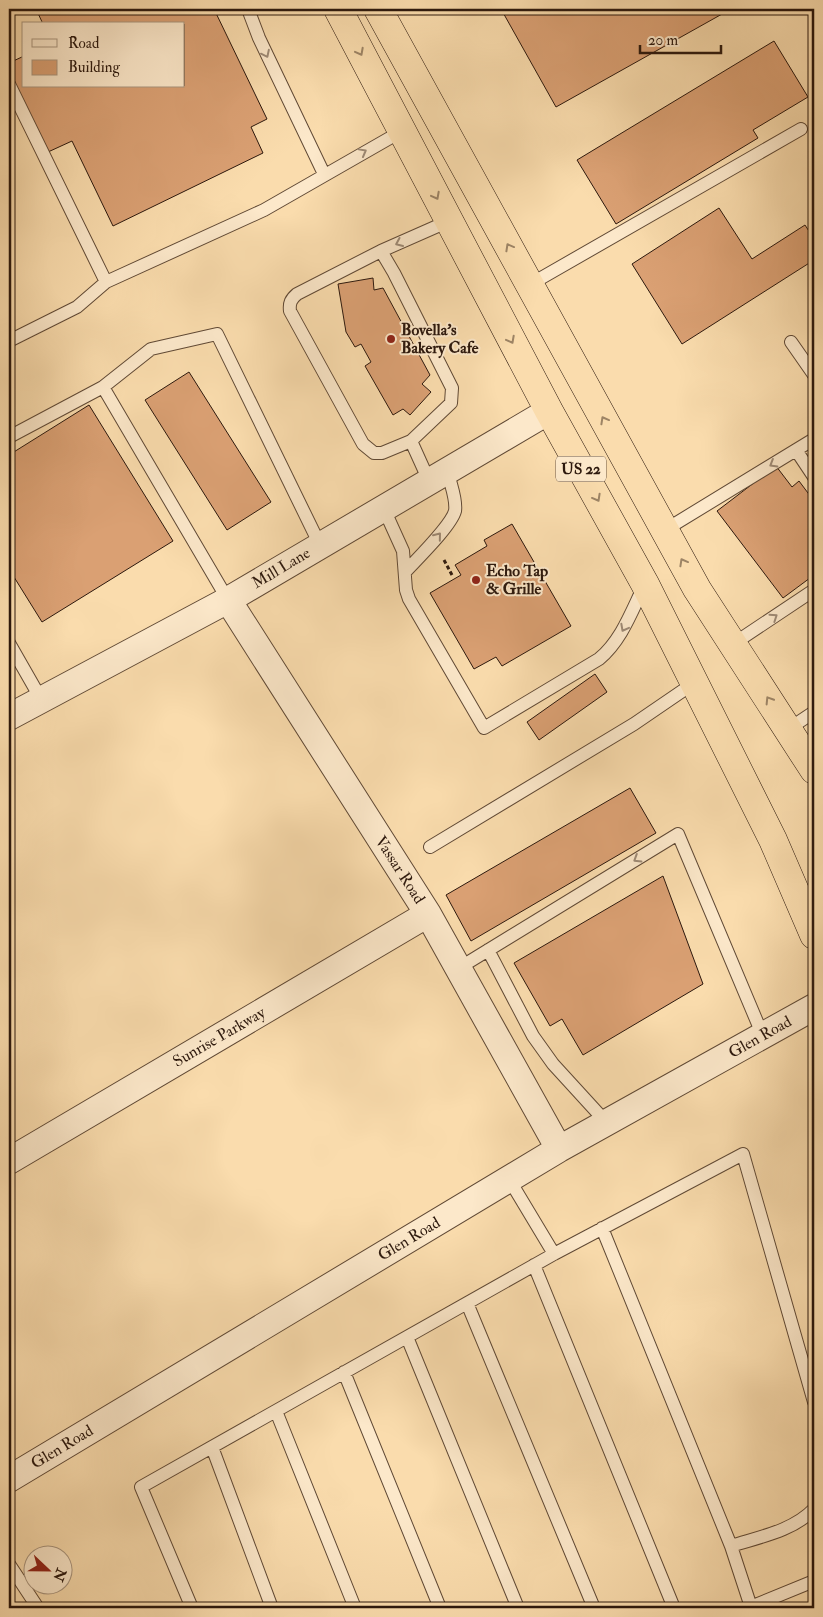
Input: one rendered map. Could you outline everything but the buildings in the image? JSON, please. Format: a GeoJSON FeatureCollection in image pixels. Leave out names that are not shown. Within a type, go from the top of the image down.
{"type":"FeatureCollection","features":[{"type":"Feature","properties":{"kind":"highway","name":"US 22"},"geometry":{"type":"LineString","coordinates":[[338,9],[549,411],[645,584],[773,840],[814,935]]}},
{"type":"Feature","properties":{"kind":"highway","name":"US 22"},"geometry":{"type":"LineString","coordinates":[[378,9],[697,589],[814,770]]}},
{"type":"Feature","properties":{"kind":"street","name":"Mill Lane"},"geometry":{"type":"LineString","coordinates":[[9,717],[228,600],[320,545],[439,478],[549,411]]}},
{"type":"Feature","properties":{"kind":"street","name":"Vassar Road"},"geometry":{"type":"LineString","coordinates":[[228,600],[428,914],[559,1149]]}},
{"type":"Feature","properties":{"kind":"street","name":"Sunrise Parkway"},"geometry":{"type":"LineString","coordinates":[[9,1161],[428,914]]}},
{"type":"Feature","properties":{"kind":"street","name":"Glen Road"},"geometry":{"type":"LineString","coordinates":[[9,1479],[559,1149],[814,1007]]}},
{"type":"Feature","properties":{"kind":"lane"},"geometry":{"type":"LineString","coordinates":[[248,9],[259,38],[324,174]]}},
{"type":"Feature","properties":{"kind":"lane"},"geometry":{"type":"LineString","coordinates":[[9,84],[106,282]]}},
{"type":"Feature","properties":{"kind":"lane"},"geometry":{"type":"LineString","coordinates":[[530,285],[801,129]]}},
{"type":"Feature","properties":{"kind":"lane"},"geometry":{"type":"LineString","coordinates":[[9,341],[78,307],[106,282],[264,210],[402,131]]}},
{"type":"Feature","properties":{"kind":"lane"},"geometry":{"type":"LineString","coordinates":[[380,251],[394,273],[452,388],[451,403],[411,441],[382,453],[374,453],[363,444],[290,311],[292,298],[380,251],[449,221]]}},
{"type":"Feature","properties":{"kind":"lane"},"geometry":{"type":"LineString","coordinates":[[9,437],[103,387],[151,349],[216,334],[320,545]]}},
{"type":"Feature","properties":{"kind":"lane"},"geometry":{"type":"LineString","coordinates":[[790,342],[814,374]]}},
{"type":"Feature","properties":{"kind":"lane"},"geometry":{"type":"LineString","coordinates":[[103,387],[228,600]]}},
{"type":"Feature","properties":{"kind":"lane"},"geometry":{"type":"LineString","coordinates":[[665,530],[814,439]]}},
{"type":"Feature","properties":{"kind":"lane"},"geometry":{"type":"LineString","coordinates":[[405,572],[433,542],[455,512],[455,502],[411,441]]}},
{"type":"Feature","properties":{"kind":"lane"},"geometry":{"type":"LineString","coordinates":[[796,450],[814,477]]}},
{"type":"Feature","properties":{"kind":"lane"},"geometry":{"type":"LineString","coordinates":[[384,509],[404,551],[406,590],[410,599],[484,728],[599,659],[607,652],[624,626],[645,584]]}},
{"type":"Feature","properties":{"kind":"lane"},"geometry":{"type":"LineString","coordinates":[[733,644],[814,590]]}},
{"type":"Feature","properties":{"kind":"lane"},"geometry":{"type":"LineString","coordinates":[[9,643],[41,699]]}},
{"type":"Feature","properties":{"kind":"lane"},"geometry":{"type":"LineString","coordinates":[[430,847],[634,724],[694,683]]}},
{"type":"Feature","properties":{"kind":"lane"},"geometry":{"type":"LineString","coordinates":[[787,730],[814,712]]}},
{"type":"Feature","properties":{"kind":"lane"},"geometry":{"type":"LineString","coordinates":[[459,968],[678,834],[763,1036]]}},
{"type":"Feature","properties":{"kind":"lane"},"geometry":{"type":"LineString","coordinates":[[488,950],[533,1036],[553,1064],[606,1122]]}},
{"type":"Feature","properties":{"kind":"lane"},"geometry":{"type":"LineString","coordinates":[[192,1608],[141,1487],[534,1265],[743,1154],[814,1402]]}},
{"type":"Feature","properties":{"kind":"lane"},"geometry":{"type":"LineString","coordinates":[[509,1179],[554,1254]]}},
{"type":"Feature","properties":{"kind":"lane"},"geometry":{"type":"LineString","coordinates":[[602,1228],[731,1546],[750,1608],[814,1581]]}},
{"type":"Feature","properties":{"kind":"lane"},"geometry":{"type":"LineString","coordinates":[[534,1265],[674,1608]]}},
{"type":"Feature","properties":{"kind":"lane"},"geometry":{"type":"LineString","coordinates":[[467,1303],[594,1608]]}},
{"type":"Feature","properties":{"kind":"lane"},"geometry":{"type":"LineString","coordinates":[[407,1337],[518,1608]]}},
{"type":"Feature","properties":{"kind":"lane"},"geometry":{"type":"LineString","coordinates":[[344,1372],[440,1608]]}},
{"type":"Feature","properties":{"kind":"lane"},"geometry":{"type":"LineString","coordinates":[[276,1411],[355,1608]]}},
{"type":"Feature","properties":{"kind":"lane"},"geometry":{"type":"LineString","coordinates":[[212,1447],[272,1608]]}},
{"type":"Feature","properties":{"kind":"lane"},"geometry":{"type":"LineString","coordinates":[[731,1546],[791,1526],[808,1516],[814,1509]]}},
{"type":"Feature","properties":{"kind":"lane"},"geometry":{"type":"LineString","coordinates":[[9,1564],[38,1608]]}},
{"type":"Feature","properties":{"kind":"place","name":"Bovella's Bakery Cafe"},"geometry":{"type":"Point","coordinates":[391,339]}},
{"type":"Feature","properties":{"kind":"place","name":"Echo Tap & Grille"},"geometry":{"type":"Point","coordinates":[476,580]}}]}
